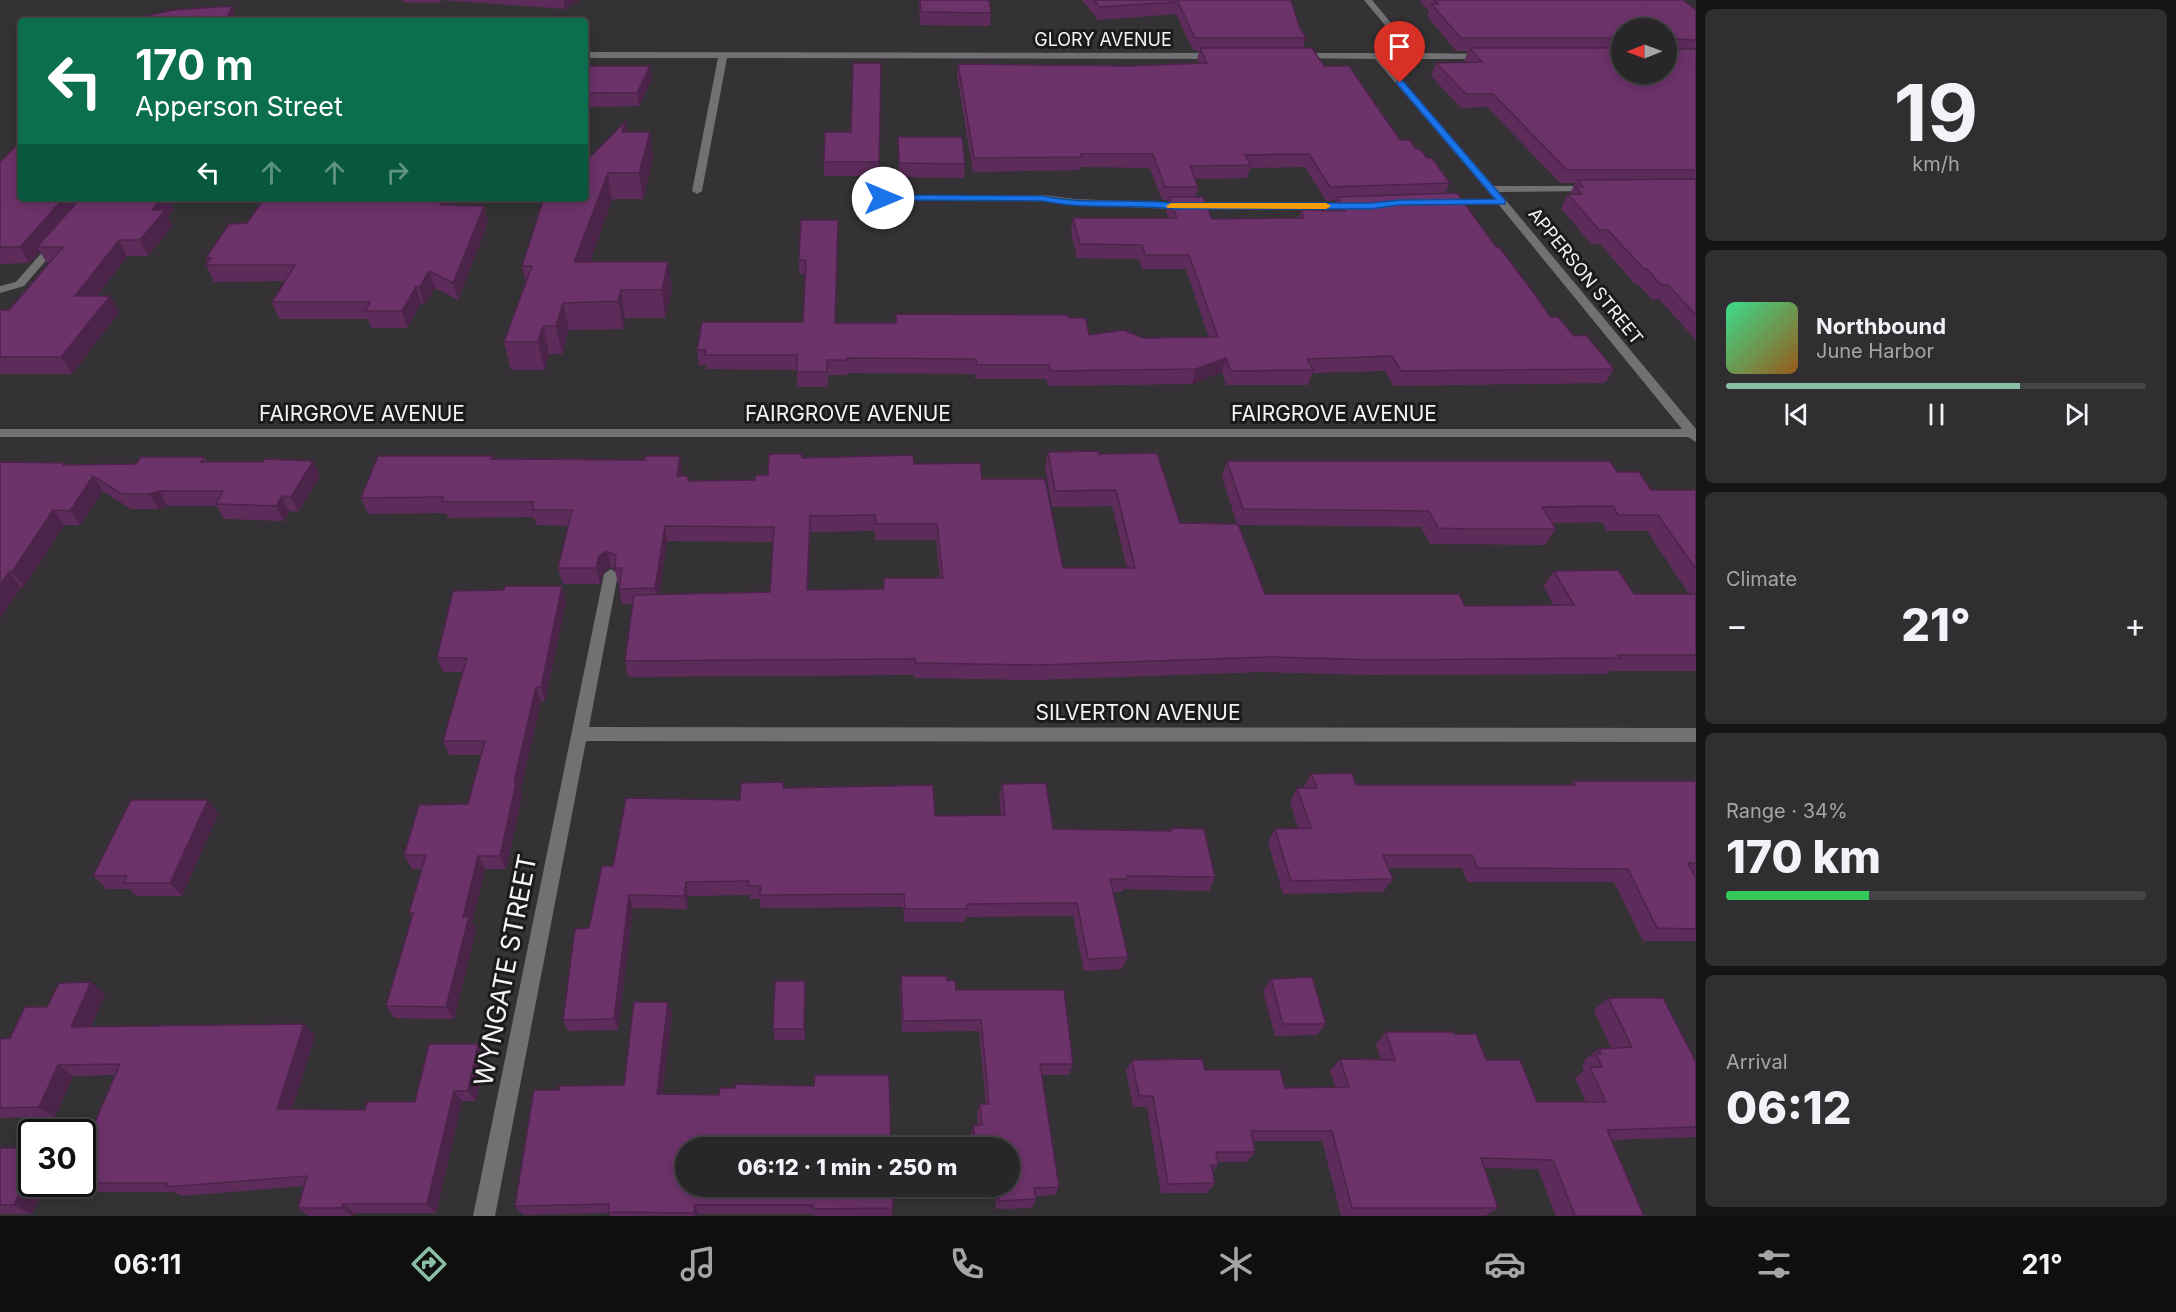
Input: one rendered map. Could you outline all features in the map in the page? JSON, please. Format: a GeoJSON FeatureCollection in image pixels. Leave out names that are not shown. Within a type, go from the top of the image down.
{"type":"FeatureCollection","features":[{"type":"Feature","properties":{"kind":"street"},"geometry":{"type":"LineString","coordinates":[[1368,0],[1414,56]]}},
{"type":"Feature","properties":{"kind":"street","name":"GLORY AVENUE"},"geometry":{"type":"LineString","coordinates":[[588,55],[1226,56]]}},
{"type":"Feature","properties":{"kind":"street"},"geometry":{"type":"LineString","coordinates":[[697,191],[723,55]]}},
{"type":"Feature","properties":{"kind":"street"},"geometry":{"type":"LineString","coordinates":[[1285,56],[1494,56]]}},
{"type":"Feature","properties":{"kind":"street","name":"APPERSON STREET"},"geometry":{"type":"LineString","coordinates":[[1377,56],[1502,202],[1695,435]]}},
{"type":"Feature","properties":{"kind":"street"},"geometry":{"type":"LineString","coordinates":[[1491,189],[1604,188]]}},
{"type":"Feature","properties":{"kind":"street"},"geometry":{"type":"LineString","coordinates":[[883,198],[1043,198],[1058,202],[1144,202],[1173,206],[1359,206]]}},
{"type":"Feature","properties":{"kind":"street"},"geometry":{"type":"LineString","coordinates":[[1431,202],[1502,202]]}},
{"type":"Feature","properties":{"kind":"street"},"geometry":{"type":"LineString","coordinates":[[0,290],[20,284],[65,232]]}},
{"type":"Feature","properties":{"kind":"street","name":"FAIRGROVE AVENUE"},"geometry":{"type":"LineString","coordinates":[[0,433],[1695,435]]}},
{"type":"Feature","properties":{"kind":"street","name":"WYNGATE STREET"},"geometry":{"type":"LineString","coordinates":[[484,1216],[611,574]]}},
{"type":"Feature","properties":{"kind":"street","name":"SILVERTON AVENUE"},"geometry":{"type":"LineString","coordinates":[[579,734],[1696,735]]}},
{"type":"Feature","properties":{"kind":"building"},"geometry":{"type":"Polygon","coordinates":[[[920,0],[989,0],[991,13],[921,12],[920,0]]]}},
{"type":"Feature","properties":{"kind":"building"},"geometry":{"type":"Polygon","coordinates":[[[1094,0],[1291,0],[1299,26],[1306,38],[1195,38],[1178,2],[1100,7],[1094,0]]]}},
{"type":"Feature","properties":{"kind":"building"},"geometry":{"type":"Polygon","coordinates":[[[1434,0],[1683,0],[1696,10],[1696,40],[1677,39],[1677,18],[1611,18],[1611,38],[1461,38],[1431,4],[1438,4],[1434,0]]]}},
{"type":"Feature","properties":{"kind":"building"},"geometry":{"type":"Polygon","coordinates":[[[232,6],[227,18],[137,18],[173,10],[232,6]]]}},
{"type":"Feature","properties":{"kind":"building"},"geometry":{"type":"Polygon","coordinates":[[[1200,48],[1312,48],[1324,66],[1349,66],[1400,140],[1410,140],[1416,149],[1420,149],[1427,158],[1432,158],[1450,183],[1330,187],[1309,154],[1245,155],[1251,165],[1190,166],[1198,187],[1165,187],[1153,154],[974,158],[958,64],[1130,66],[1207,63],[1200,48]]]}},
{"type":"Feature","properties":{"kind":"building"},"geometry":{"type":"Polygon","coordinates":[[[1469,48],[1611,48],[1611,84],[1677,84],[1677,49],[1696,49],[1696,170],[1567,170],[1493,94],[1466,94],[1436,63],[1482,62],[1469,48]]]}},
{"type":"Feature","properties":{"kind":"building"},"geometry":{"type":"Polygon","coordinates":[[[853,63],[881,63],[879,162],[824,162],[825,132],[851,132],[853,63]]]}},
{"type":"Feature","properties":{"kind":"building"},"geometry":{"type":"Polygon","coordinates":[[[590,66],[650,66],[637,93],[588,93],[590,66]]]}},
{"type":"Feature","properties":{"kind":"building"},"geometry":{"type":"Polygon","coordinates":[[[626,121],[622,132],[650,132],[639,173],[608,173],[574,262],[668,262],[662,290],[621,290],[618,301],[563,303],[556,326],[543,326],[538,342],[504,342],[532,266],[522,266],[543,201],[588,201],[588,159],[626,121]]]}},
{"type":"Feature","properties":{"kind":"building"},"geometry":{"type":"Polygon","coordinates":[[[898,137],[962,137],[965,164],[899,163],[898,137]]]}},
{"type":"Feature","properties":{"kind":"building"},"geometry":{"type":"Polygon","coordinates":[[[18,144],[18,201],[61,201],[20,247],[0,247],[0,162],[18,144]]]}},
{"type":"Feature","properties":{"kind":"building"},"geometry":{"type":"Polygon","coordinates":[[[1696,179],[1696,315],[1668,285],[1661,285],[1647,269],[1644,269],[1608,230],[1599,230],[1568,194],[1582,194],[1575,187],[1583,187],[1577,180],[1696,179]]]}},
{"type":"Feature","properties":{"kind":"building"},"geometry":{"type":"Polygon","coordinates":[[[1457,193],[1550,317],[1558,317],[1574,336],[1586,335],[1614,369],[1401,371],[1392,356],[1307,359],[1313,370],[1231,371],[1226,358],[1196,369],[1050,371],[1049,365],[977,365],[976,359],[847,358],[847,360],[827,360],[827,372],[797,372],[797,355],[705,355],[706,350],[697,350],[702,322],[803,322],[806,261],[799,259],[801,220],[838,220],[835,323],[896,323],[896,314],[1069,315],[1069,318],[1086,318],[1089,335],[1124,330],[1143,338],[1218,337],[1189,255],[1145,255],[1142,245],[1080,244],[1073,218],[1177,218],[1169,197],[1203,197],[1212,219],[1304,218],[1301,210],[1345,211],[1337,197],[1457,193]]]}},
{"type":"Feature","properties":{"kind":"building"},"geometry":{"type":"Polygon","coordinates":[[[78,201],[160,201],[152,210],[165,210],[140,240],[119,240],[75,296],[110,296],[61,357],[0,357],[0,310],[9,310],[63,247],[37,247],[78,201]]]}},
{"type":"Feature","properties":{"kind":"building"},"geometry":{"type":"Polygon","coordinates":[[[263,201],[442,201],[440,205],[484,206],[453,283],[429,271],[419,288],[416,286],[402,311],[365,311],[370,302],[272,302],[295,265],[206,265],[211,258],[206,258],[229,224],[247,223],[263,201]]]}},
{"type":"Feature","properties":{"kind":"building"},"geometry":{"type":"Polygon","coordinates":[[[1048,452],[1157,453],[1180,523],[1238,524],[1265,594],[1459,594],[1465,606],[1574,605],[1554,571],[1618,570],[1634,594],[1696,594],[1696,655],[1380,660],[1269,657],[1039,665],[916,663],[915,659],[625,661],[634,595],[770,592],[774,527],[665,526],[655,588],[619,589],[622,568],[615,568],[616,556],[607,551],[599,556],[596,568],[558,568],[572,510],[532,510],[534,502],[442,502],[443,497],[361,498],[378,456],[645,460],[645,456],[680,456],[677,476],[688,476],[688,481],[755,480],[756,475],[768,475],[769,454],[802,454],[802,458],[913,455],[914,464],[980,463],[982,479],[1045,479],[1063,568],[1135,568],[1116,490],[1055,491],[1048,452]],[[875,515],[810,516],[807,590],[884,589],[884,578],[943,578],[937,524],[876,524],[875,515]]]}},
{"type":"Feature","properties":{"kind":"building"},"geometry":{"type":"Polygon","coordinates":[[[141,457],[204,457],[201,462],[263,462],[265,459],[313,461],[291,497],[282,496],[276,506],[216,504],[223,491],[159,491],[149,494],[122,494],[93,476],[70,511],[53,510],[12,572],[9,572],[0,585],[0,462],[65,463],[63,465],[136,464],[141,457]]]}},
{"type":"Feature","properties":{"kind":"building"},"geometry":{"type":"Polygon","coordinates":[[[1227,461],[1610,461],[1617,472],[1639,472],[1651,490],[1696,490],[1696,569],[1658,515],[1618,515],[1613,506],[1542,507],[1556,529],[1465,529],[1438,528],[1429,511],[1243,509],[1227,461]]]}},
{"type":"Feature","properties":{"kind":"building"},"geometry":{"type":"Polygon","coordinates":[[[505,586],[562,586],[541,687],[536,687],[514,782],[516,783],[500,856],[478,856],[463,917],[469,916],[446,1007],[386,1006],[413,913],[409,913],[426,855],[404,855],[419,805],[468,804],[485,741],[443,741],[467,658],[437,658],[453,591],[504,590],[505,586]]]}},
{"type":"Feature","properties":{"kind":"building"},"geometry":{"type":"Polygon","coordinates":[[[1352,773],[1356,785],[1576,785],[1574,781],[1696,781],[1696,863],[1688,863],[1696,878],[1696,929],[1657,928],[1628,869],[1478,868],[1472,855],[1383,855],[1393,879],[1291,881],[1275,829],[1311,828],[1297,788],[1317,788],[1311,774],[1352,773]]]}},
{"type":"Feature","properties":{"kind":"building"},"geometry":{"type":"Polygon","coordinates":[[[783,782],[783,788],[933,785],[935,816],[1005,815],[1002,784],[1046,783],[1053,829],[1171,831],[1170,828],[1204,829],[1215,877],[1127,876],[1127,879],[1110,879],[1128,957],[1088,959],[1077,903],[967,904],[967,909],[905,909],[904,894],[760,895],[761,886],[748,886],[749,881],[686,882],[684,896],[629,895],[614,1019],[563,1020],[575,929],[589,928],[602,866],[613,866],[626,798],[740,800],[741,783],[783,782]]]}},
{"type":"Feature","properties":{"kind":"building"},"geometry":{"type":"Polygon","coordinates":[[[131,800],[208,800],[170,883],[124,883],[127,876],[93,876],[131,800]]]}},
{"type":"Feature","properties":{"kind":"building"},"geometry":{"type":"Polygon","coordinates":[[[901,976],[947,976],[947,981],[955,980],[956,990],[1064,990],[1073,1064],[1040,1064],[1059,1187],[1034,1188],[1036,1199],[999,1201],[999,1197],[1020,1197],[1020,1137],[975,1137],[973,1126],[982,1125],[980,1104],[989,1104],[981,1020],[903,1021],[901,976]]]}},
{"type":"Feature","properties":{"kind":"building"},"geometry":{"type":"Polygon","coordinates":[[[1312,977],[1326,1024],[1283,1024],[1271,979],[1312,977]]]}},
{"type":"Feature","properties":{"kind":"building"},"geometry":{"type":"Polygon","coordinates":[[[775,981],[805,981],[804,1029],[773,1029],[775,981]]]}},
{"type":"Feature","properties":{"kind":"building"},"geometry":{"type":"Polygon","coordinates":[[[91,982],[71,1027],[304,1024],[277,1109],[365,1110],[367,1102],[415,1102],[429,1044],[478,1044],[468,1091],[454,1091],[427,1204],[343,1204],[342,1208],[298,1208],[307,1176],[166,1187],[168,1183],[96,1183],[96,1120],[120,1064],[58,1065],[39,1107],[0,1108],[0,1039],[10,1038],[25,1007],[47,1007],[59,983],[91,982]]]}},
{"type":"Feature","properties":{"kind":"building"},"geometry":{"type":"Polygon","coordinates":[[[1608,998],[1663,998],[1696,1062],[1696,1127],[1607,1130],[1644,1216],[1575,1216],[1553,1160],[1481,1158],[1498,1208],[1352,1208],[1332,1131],[1251,1131],[1255,1152],[1216,1152],[1218,1165],[1211,1165],[1215,1183],[1168,1184],[1153,1096],[1139,1096],[1132,1060],[1202,1059],[1205,1070],[1280,1070],[1285,1088],[1349,1087],[1340,1059],[1395,1060],[1386,1032],[1476,1034],[1486,1060],[1520,1060],[1537,1102],[1606,1102],[1590,1067],[1602,1067],[1596,1054],[1601,1054],[1599,1049],[1632,1047],[1608,998]]]}},
{"type":"Feature","properties":{"kind":"building"},"geometry":{"type":"Polygon","coordinates":[[[634,1002],[668,1002],[657,1094],[719,1095],[720,1088],[735,1088],[735,1084],[814,1086],[815,1075],[889,1075],[891,1137],[675,1137],[675,1197],[892,1197],[893,1208],[813,1209],[813,1205],[695,1205],[694,1213],[608,1212],[609,1204],[515,1206],[534,1090],[559,1090],[559,1086],[624,1085],[634,1002]]]}},
{"type":"Feature","properties":{"kind":"building"},"geometry":{"type":"Polygon","coordinates":[[[0,1148],[18,1148],[18,1196],[14,1205],[0,1205],[0,1148]]]}},
{"type":"Feature","properties":{"kind":"slow traffic"},"geometry":{"type":"LineString","coordinates":[[1171,206],[1326,206]]}},
{"type":"Feature","properties":{"kind":"route"},"geometry":{"type":"LineString","coordinates":[[883,198],[1043,198],[1058,202],[1144,202],[1173,206],[1371,206],[1399,202],[1502,202],[1400,83]]}}]}
